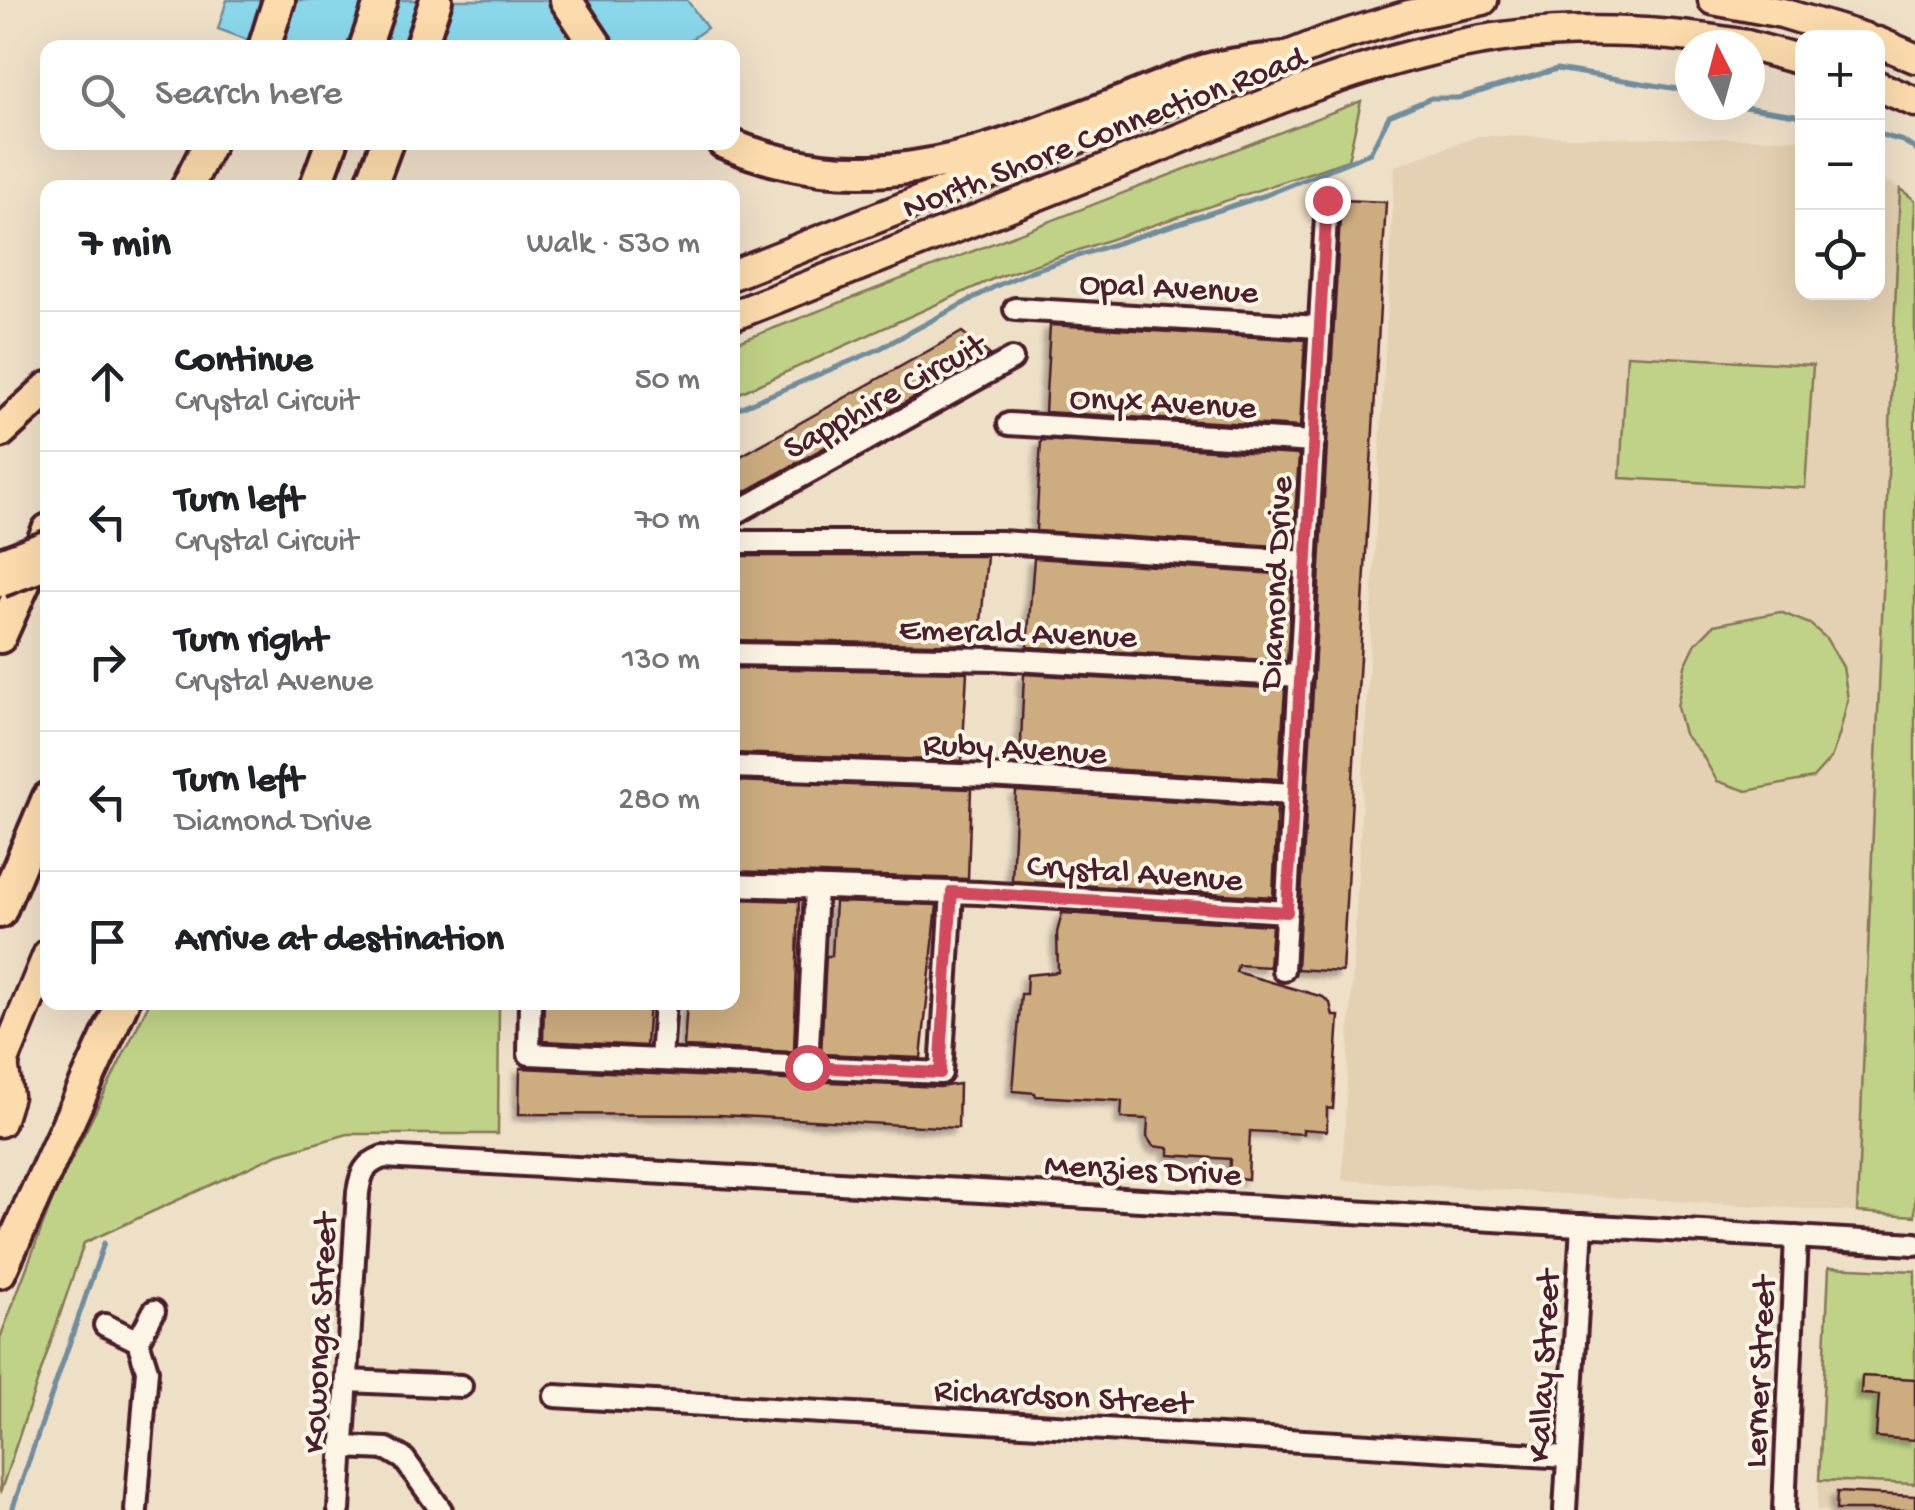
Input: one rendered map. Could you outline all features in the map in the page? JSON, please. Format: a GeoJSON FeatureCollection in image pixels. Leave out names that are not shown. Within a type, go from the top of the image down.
{"type":"FeatureCollection","features":[{"type":"Feature","properties":{"kind":"highway"},"geometry":{"type":"LineString","coordinates":[[368,40],[381,0]]}},
{"type":"Feature","properties":{"kind":"highway"},"geometry":{"type":"LineString","coordinates":[[423,40],[436,0]]}},
{"type":"Feature","properties":{"kind":"highway"},"geometry":{"type":"LineString","coordinates":[[566,0],[593,40]]}},
{"type":"Feature","properties":{"kind":"highway"},"geometry":{"type":"LineString","coordinates":[[740,148],[769,159],[832,172],[922,168],[991,149],[1212,68],[1282,58]]}},
{"type":"Feature","properties":{"kind":"highway"},"geometry":{"type":"LineString","coordinates":[[191,180],[206,150]]}},
{"type":"Feature","properties":{"kind":"highway"},"geometry":{"type":"LineString","coordinates":[[206,180],[220,150]]}},
{"type":"Feature","properties":{"kind":"highway"},"geometry":{"type":"LineString","coordinates":[[318,180],[329,150]]}},
{"type":"Feature","properties":{"kind":"highway"},"geometry":{"type":"LineString","coordinates":[[373,180],[384,150]]}},
{"type":"Feature","properties":{"kind":"highway"},"geometry":{"type":"LineString","coordinates":[[0,432],[40,395]]}},
{"type":"Feature","properties":{"kind":"highway"},"geometry":{"type":"LineString","coordinates":[[0,636],[40,548]]}},
{"type":"Feature","properties":{"kind":"highway"},"geometry":{"type":"LineString","coordinates":[[0,581],[40,565]]}},
{"type":"Feature","properties":{"kind":"highway"},"geometry":{"type":"LineString","coordinates":[[0,912],[40,817]]}},
{"type":"Feature","properties":{"kind":"highway"},"geometry":{"type":"LineString","coordinates":[[0,1272],[119,1010]]}},
{"type":"Feature","properties":{"kind":"main road","name":"North Shore Connection Road"},"geometry":{"type":"LineString","coordinates":[[740,272],[1282,58],[1409,16],[1483,0]]}},
{"type":"Feature","properties":{"kind":"main road"},"geometry":{"type":"LineString","coordinates":[[1712,0],[1782,13],[1838,30]]}},
{"type":"Feature","properties":{"kind":"main road","name":"North Shore Connection Road"},"geometry":{"type":"LineString","coordinates":[[740,313],[1292,95],[1407,56],[1464,43],[1579,32],[1675,36]]}},
{"type":"Feature","properties":{"kind":"main road"},"geometry":{"type":"LineString","coordinates":[[1885,45],[1915,58]]}},
{"type":"Feature","properties":{"kind":"main road","name":"North Shore Connection Road"},"geometry":{"type":"LineString","coordinates":[[1765,50],[1795,58]]}},
{"type":"Feature","properties":{"kind":"main road"},"geometry":{"type":"LineString","coordinates":[[1885,89],[1915,102]]}},
{"type":"Feature","properties":{"kind":"main road"},"geometry":{"type":"LineString","coordinates":[[0,563],[40,548]]}},
{"type":"Feature","properties":{"kind":"main road"},"geometry":{"type":"LineString","coordinates":[[0,1122],[8,1096],[2,1067],[40,974]]}},
{"type":"Feature","properties":{"kind":"street","name":"Diamond Drive"},"geometry":{"type":"LineString","coordinates":[[1284,970],[1327,200]]}},
{"type":"Feature","properties":{"kind":"street","name":"Opal Avenue"},"geometry":{"type":"LineString","coordinates":[[1015,309],[1320,327]]}},
{"type":"Feature","properties":{"kind":"street","name":"Sapphire Circuit"},"geometry":{"type":"LineString","coordinates":[[740,512],[1012,359]]}},
{"type":"Feature","properties":{"kind":"street","name":"Onyx Avenue"},"geometry":{"type":"LineString","coordinates":[[1008,424],[1314,442]]}},
{"type":"Feature","properties":{"kind":"street"},"geometry":{"type":"LineString","coordinates":[[740,542],[1000,542],[1307,562]]}},
{"type":"Feature","properties":{"kind":"street","name":"Emerald Avenue"},"geometry":{"type":"LineString","coordinates":[[740,654],[995,659],[1301,676]]}},
{"type":"Feature","properties":{"kind":"street","name":"Ruby Avenue"},"geometry":{"type":"LineString","coordinates":[[740,768],[988,776],[1294,794]]}},
{"type":"Feature","properties":{"kind":"street","name":"Crystal Avenue"},"geometry":{"type":"LineString","coordinates":[[740,885],[979,893],[1287,912]]}},
{"type":"Feature","properties":{"kind":"street"},"geometry":{"type":"LineString","coordinates":[[807,1067],[816,888]]}},
{"type":"Feature","properties":{"kind":"street"},"geometry":{"type":"LineString","coordinates":[[530,1010],[529,1054],[940,1073],[952,892]]}},
{"type":"Feature","properties":{"kind":"street"},"geometry":{"type":"LineString","coordinates":[[661,1060],[664,1010]]}},
{"type":"Feature","properties":{"kind":"street","name":"Menzies Drive"},"geometry":{"type":"LineString","coordinates":[[368,1162],[383,1157],[402,1158],[1915,1244]]}},
{"type":"Feature","properties":{"kind":"street","name":"Kowonga Street"},"geometry":{"type":"LineString","coordinates":[[339,1510],[358,1192],[361,1173],[368,1162]]}},
{"type":"Feature","properties":{"kind":"street","name":"Kallay Street"},"geometry":{"type":"LineString","coordinates":[[1564,1510],[1582,1225]]}},
{"type":"Feature","properties":{"kind":"street","name":"Lerner Street"},"geometry":{"type":"LineString","coordinates":[[1784,1510],[1796,1237]]}},
{"type":"Feature","properties":{"kind":"street"},"geometry":{"type":"LineString","coordinates":[[138,1341],[154,1312]]}},
{"type":"Feature","properties":{"kind":"street"},"geometry":{"type":"LineString","coordinates":[[105,1324],[138,1341],[147,1370],[136,1510]]}},
{"type":"Feature","properties":{"kind":"street"},"geometry":{"type":"LineString","coordinates":[[347,1380],[461,1386]]}},
{"type":"Feature","properties":{"kind":"street","name":"Richardson Street"},"geometry":{"type":"LineString","coordinates":[[555,1396],[1568,1457]]}},
{"type":"Feature","properties":{"kind":"street"},"geometry":{"type":"LineString","coordinates":[[343,1447],[387,1449],[404,1460],[441,1510]]}},
{"type":"Feature","properties":{"kind":"shaded area"},"geometry":{"type":"Polygon","coordinates":[[[1479,136],[1795,139],[1795,300],[1885,300],[1885,180],[1900,189],[1857,1212],[1342,1180],[1395,166],[1479,136]]]}},
{"type":"Feature","properties":{"kind":"shaded area"},"geometry":{"type":"Polygon","coordinates":[[[1819,1480],[1915,1484],[1915,1510],[1817,1510],[1819,1480]]]}},
{"type":"Feature","properties":{"kind":"green space"},"geometry":{"type":"Polygon","coordinates":[[[1361,101],[1348,160],[995,278],[740,393],[740,341],[1361,101]]]}},
{"type":"Feature","properties":{"kind":"green space"},"geometry":{"type":"Polygon","coordinates":[[[1900,189],[1915,200],[1915,1216],[1857,1212],[1900,189]]]}},
{"type":"Feature","properties":{"kind":"green space"},"geometry":{"type":"Polygon","coordinates":[[[1627,355],[1813,365],[1805,488],[1620,478],[1627,355]]]}},
{"type":"Feature","properties":{"kind":"green space"},"geometry":{"type":"Polygon","coordinates":[[[1780,612],[1810,624],[1826,638],[1843,667],[1848,699],[1831,758],[1813,778],[1747,791],[1717,781],[1684,734],[1677,707],[1685,666],[1696,643],[1714,625],[1780,612]]]}},
{"type":"Feature","properties":{"kind":"green space"},"geometry":{"type":"Polygon","coordinates":[[[146,1010],[499,1010],[498,1134],[348,1134],[278,1154],[84,1243],[0,1493],[0,1338],[55,1193],[146,1010]]]}},
{"type":"Feature","properties":{"kind":"green space"},"geometry":{"type":"Polygon","coordinates":[[[1829,1267],[1915,1271],[1915,1484],[1819,1480],[1829,1267]]]}},
{"type":"Feature","properties":{"kind":"water"},"geometry":{"type":"Polygon","coordinates":[[[227,0],[687,0],[707,28],[690,40],[248,40],[218,29],[227,0]]]}},
{"type":"Feature","properties":{"kind":"building"},"geometry":{"type":"Polygon","coordinates":[[[1341,200],[1386,202],[1342,972],[1297,969],[1341,200]]]}},
{"type":"Feature","properties":{"kind":"building"},"geometry":{"type":"Polygon","coordinates":[[[1050,325],[1305,340],[1300,427],[1045,412],[1050,325]]]}},
{"type":"Feature","properties":{"kind":"building"},"geometry":{"type":"Polygon","coordinates":[[[962,332],[990,355],[740,495],[740,457],[962,332]]]}},
{"type":"Feature","properties":{"kind":"building"},"geometry":{"type":"Polygon","coordinates":[[[1041,440],[1299,455],[1293,547],[1036,531],[1041,440]]]}},
{"type":"Feature","properties":{"kind":"building"},"geometry":{"type":"Polygon","coordinates":[[[740,556],[987,556],[979,645],[740,640],[740,556]]]}},
{"type":"Feature","properties":{"kind":"building"},"geometry":{"type":"Polygon","coordinates":[[[1034,558],[1292,575],[1287,661],[1027,647],[1034,558]]]}},
{"type":"Feature","properties":{"kind":"building"},"geometry":{"type":"Polygon","coordinates":[[[740,668],[967,672],[962,761],[740,753],[740,668]]]}},
{"type":"Feature","properties":{"kind":"building"},"geometry":{"type":"Polygon","coordinates":[[[1024,674],[1285,689],[1279,779],[1020,764],[1024,674]]]}},
{"type":"Feature","properties":{"kind":"building"},"geometry":{"type":"Polygon","coordinates":[[[740,781],[971,789],[968,879],[740,871],[740,781]]]}},
{"type":"Feature","properties":{"kind":"building"},"geometry":{"type":"Polygon","coordinates":[[[1016,791],[1277,807],[1273,897],[1012,881],[1016,791]]]}},
{"type":"Feature","properties":{"kind":"building"},"geometry":{"type":"Polygon","coordinates":[[[740,899],[799,901],[794,1052],[684,1047],[686,1010],[740,1010],[740,899]]]}},
{"type":"Feature","properties":{"kind":"building"},"geometry":{"type":"Polygon","coordinates":[[[835,902],[937,905],[921,1058],[821,1054],[826,956],[832,956],[835,902]]]}},
{"type":"Feature","properties":{"kind":"building"},"geometry":{"type":"Polygon","coordinates":[[[1062,913],[1272,925],[1269,967],[1238,965],[1236,972],[1323,997],[1330,1003],[1333,1016],[1339,1016],[1333,1109],[1327,1108],[1327,1131],[1250,1131],[1248,1179],[1229,1177],[1230,1159],[1169,1155],[1169,1148],[1153,1146],[1147,1137],[1148,1119],[1121,1118],[1122,1101],[1013,1091],[1021,994],[1026,994],[1027,975],[1058,972],[1057,933],[1062,913]]]}},
{"type":"Feature","properties":{"kind":"building"},"geometry":{"type":"Polygon","coordinates":[[[544,1010],[648,1010],[646,1046],[543,1041],[544,1010]]]}},
{"type":"Feature","properties":{"kind":"building"},"geometry":{"type":"Polygon","coordinates":[[[520,1068],[940,1087],[959,1084],[958,1128],[719,1115],[519,1114],[520,1068]]]}},
{"type":"Feature","properties":{"kind":"building"},"geometry":{"type":"Polygon","coordinates":[[[1862,1376],[1915,1379],[1915,1440],[1876,1437],[1879,1395],[1861,1394],[1862,1376]]]}},
{"type":"Feature","properties":{"kind":"building"},"geometry":{"type":"Polygon","coordinates":[[[1837,1492],[1915,1496],[1915,1510],[1836,1510],[1837,1492]]]}},
{"type":"Feature","properties":{"kind":"waterway"},"geometry":{"type":"LineString","coordinates":[[740,408],[877,350],[1031,271],[1266,195],[1370,153],[1389,116],[1431,98],[1458,98],[1557,69],[1675,89]]}},
{"type":"Feature","properties":{"kind":"waterway"},"geometry":{"type":"LineString","coordinates":[[1765,110],[1795,115]]}},
{"type":"Feature","properties":{"kind":"waterway"},"geometry":{"type":"LineString","coordinates":[[1885,136],[1915,149]]}},
{"type":"Feature","properties":{"kind":"waterway"},"geometry":{"type":"LineString","coordinates":[[12,1510],[104,1243]]}},
{"type":"Feature","properties":{"kind":"route"},"geometry":{"type":"LineString","coordinates":[[807,1067],[940,1073],[952,892],[1287,912],[1327,200]]}}]}
